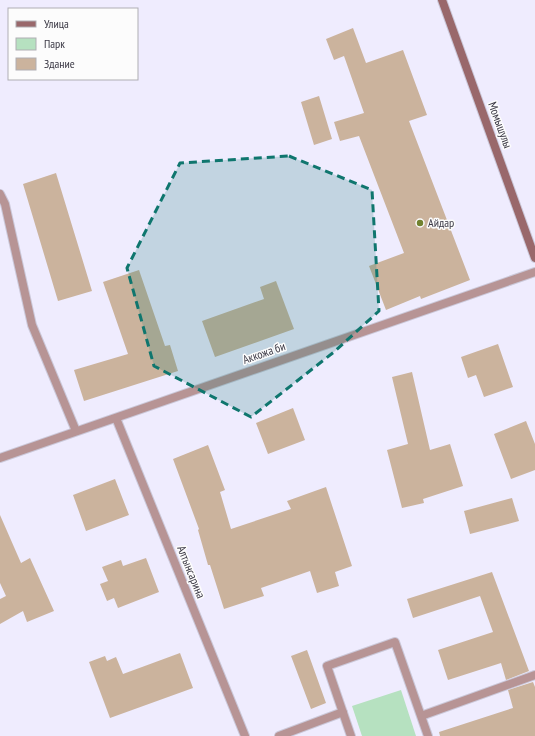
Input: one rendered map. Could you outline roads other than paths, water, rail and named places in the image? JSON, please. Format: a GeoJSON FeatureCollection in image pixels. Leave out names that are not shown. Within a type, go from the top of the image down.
{"type":"FeatureCollection","features":[{"type":"Feature","properties":{"kind":"main road","name":"Момышулы"},"geometry":{"type":"LineString","coordinates":[[442,0],[535,258]]}},
{"type":"Feature","properties":{"kind":"street"},"geometry":{"type":"LineString","coordinates":[[0,194],[5,204],[32,325],[76,431]]}},
{"type":"Feature","properties":{"kind":"street","name":"Аккожа би"},"geometry":{"type":"LineString","coordinates":[[0,458],[535,272]]}},
{"type":"Feature","properties":{"kind":"street","name":"Алтынсарина"},"geometry":{"type":"LineString","coordinates":[[116,418],[245,736]]}},
{"type":"Feature","properties":{"kind":"street"},"geometry":{"type":"LineString","coordinates":[[351,736],[327,666],[396,642],[428,736]]}},
{"type":"Feature","properties":{"kind":"street"},"geometry":{"type":"LineString","coordinates":[[421,716],[535,675]]}},
{"type":"Feature","properties":{"kind":"street"},"geometry":{"type":"LineString","coordinates":[[279,736],[343,712]]}},
{"type":"Feature","properties":{"kind":"place","name":"Айдар"},"geometry":{"type":"Point","coordinates":[420,223]}}]}
